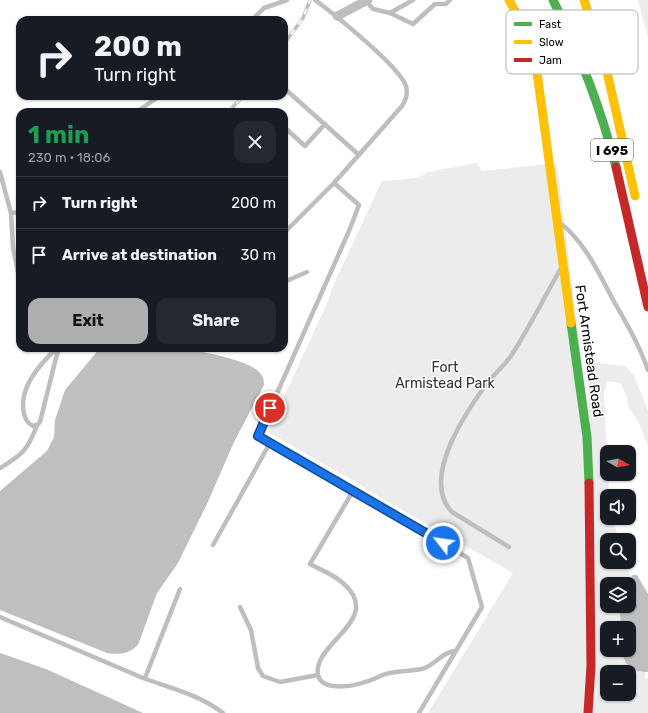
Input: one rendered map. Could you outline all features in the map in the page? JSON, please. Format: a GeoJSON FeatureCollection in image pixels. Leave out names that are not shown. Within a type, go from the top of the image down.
{"type":"FeatureCollection","features":[{"type":"Feature","properties":{"kind":"main road","name":"Fort Armistead Road"},"geometry":{"type":"LineString","coordinates":[[509,0],[515,10]]}},
{"type":"Feature","properties":{"kind":"main road","name":"I 695"},"geometry":{"type":"LineString","coordinates":[[554,0],[559,10]]}},
{"type":"Feature","properties":{"kind":"main road","name":"I 695"},"geometry":{"type":"LineString","coordinates":[[584,0],[587,10]]}},
{"type":"Feature","properties":{"kind":"main road","name":"Fort Armistead Road"},"geometry":{"type":"LineString","coordinates":[[537,74],[556,220],[587,436],[589,467],[591,666],[588,713]]}},
{"type":"Feature","properties":{"kind":"main road","name":"I 695"},"geometry":{"type":"LineString","coordinates":[[588,74],[603,116],[623,192],[648,307]]}},
{"type":"Feature","properties":{"kind":"main road","name":"I 695"},"geometry":{"type":"LineString","coordinates":[[607,74],[636,204]]}},
{"type":"Feature","properties":{"kind":"street"},"geometry":{"type":"LineString","coordinates":[[337,16],[367,0]]}},
{"type":"Feature","properties":{"kind":"lane"},"geometry":{"type":"LineString","coordinates":[[256,16],[264,8],[287,0]]}},
{"type":"Feature","properties":{"kind":"lane"},"geometry":{"type":"LineString","coordinates":[[288,229],[334,182],[402,106],[406,99],[407,87],[399,73],[337,16],[315,0]]}},
{"type":"Feature","properties":{"kind":"lane"},"geometry":{"type":"LineString","coordinates":[[367,0],[373,9],[390,13],[413,24],[433,2],[446,4],[450,0]]}},
{"type":"Feature","properties":{"kind":"lane"},"geometry":{"type":"LineString","coordinates":[[390,13],[413,0]]}},
{"type":"Feature","properties":{"kind":"lane"},"geometry":{"type":"LineString","coordinates":[[288,92],[359,154]]}},
{"type":"Feature","properties":{"kind":"lane"},"geometry":{"type":"LineString","coordinates":[[142,108],[154,100]]}},
{"type":"Feature","properties":{"kind":"lane"},"geometry":{"type":"LineString","coordinates":[[288,131],[305,146],[325,124]]}},
{"type":"Feature","properties":{"kind":"lane"},"geometry":{"type":"LineString","coordinates":[[0,172],[11,213],[13,248],[16,263]]}},
{"type":"Feature","properties":{"kind":"lane"},"geometry":{"type":"LineString","coordinates":[[334,182],[359,204],[349,231],[258,436],[468,558],[482,607],[418,713]]}},
{"type":"Feature","properties":{"kind":"lane"},"geometry":{"type":"LineString","coordinates":[[11,213],[16,212]]}},
{"type":"Feature","properties":{"kind":"lane"},"geometry":{"type":"LineString","coordinates":[[556,220],[568,228],[591,258],[640,349],[648,370]]}},
{"type":"Feature","properties":{"kind":"lane"},"geometry":{"type":"LineString","coordinates":[[509,547],[452,512],[445,505],[441,487],[444,466],[448,450],[459,425],[484,387],[510,357],[563,265]]}},
{"type":"Feature","properties":{"kind":"lane"},"geometry":{"type":"LineString","coordinates":[[288,280],[307,272]]}},
{"type":"Feature","properties":{"kind":"lane"},"geometry":{"type":"LineString","coordinates":[[37,425],[28,424],[26,420],[23,409],[25,393],[33,375],[42,363],[54,352]]}},
{"type":"Feature","properties":{"kind":"lane"},"geometry":{"type":"LineString","coordinates":[[0,468],[21,456],[31,440],[44,409],[57,352]]}},
{"type":"Feature","properties":{"kind":"lane"},"geometry":{"type":"LineString","coordinates":[[213,545],[270,443]]}},
{"type":"Feature","properties":{"kind":"lane"},"geometry":{"type":"LineString","coordinates":[[353,490],[310,564],[343,582],[355,599],[356,606],[352,620],[320,663],[318,675],[325,684],[333,686],[357,684],[389,673],[421,669],[445,654],[455,651]]}},
{"type":"Feature","properties":{"kind":"lane"},"geometry":{"type":"LineString","coordinates":[[145,678],[180,589]]}},
{"type":"Feature","properties":{"kind":"lane"},"geometry":{"type":"LineString","coordinates":[[240,607],[251,630],[258,668],[263,676],[280,682],[318,675]]}},
{"type":"Feature","properties":{"kind":"lane"},"geometry":{"type":"LineString","coordinates":[[0,617],[145,678],[190,693],[209,702],[224,713]]}},
{"type":"Feature","properties":{"kind":"green space"},"geometry":{"type":"Polygon","coordinates":[[[638,0],[648,0],[648,38],[638,0]]]}},
{"type":"Feature","properties":{"kind":"green space","name":"Fort Armistead Park"},"geometry":{"type":"Polygon","coordinates":[[[477,163],[482,171],[557,163],[591,436],[588,400],[588,362],[626,366],[634,376],[648,411],[648,446],[639,423],[629,408],[626,394],[620,383],[607,381],[604,394],[606,445],[600,445],[600,481],[608,481],[609,489],[600,489],[600,525],[615,525],[617,533],[600,533],[600,569],[628,569],[631,577],[600,577],[600,613],[636,613],[636,594],[648,632],[645,679],[648,678],[648,713],[428,713],[513,573],[268,432],[328,301],[332,288],[382,181],[418,178],[428,172],[477,163]]]}},
{"type":"Feature","properties":{"kind":"shaded area"},"geometry":{"type":"Polygon","coordinates":[[[97,352],[202,352],[244,363],[253,367],[263,378],[264,385],[234,442],[207,504],[178,563],[157,593],[138,645],[127,652],[120,654],[107,653],[0,610],[0,491],[47,451],[54,437],[55,420],[65,390],[97,352]]]}},
{"type":"Feature","properties":{"kind":"shaded area"},"geometry":{"type":"Polygon","coordinates":[[[632,575],[637,575],[648,594],[648,672],[636,670],[636,665],[628,665],[624,657],[636,657],[636,621],[621,621],[620,613],[636,613],[636,577],[631,577],[632,575]]]}},
{"type":"Feature","properties":{"kind":"shaded area"},"geometry":{"type":"Polygon","coordinates":[[[0,653],[46,669],[143,713],[0,713],[0,653]]]}},
{"type":"Feature","properties":{"kind":"railway"},"geometry":{"type":"LineString","coordinates":[[288,39],[303,18],[310,0]]}},
{"type":"Feature","properties":{"kind":"railway"},"geometry":{"type":"LineString","coordinates":[[232,108],[239,100]]}},
{"type":"Feature","properties":{"kind":"traffic: fast"},"geometry":{"type":"LineString","coordinates":[[553,0],[558,10]]}},
{"type":"Feature","properties":{"kind":"traffic: fast"},"geometry":{"type":"LineString","coordinates":[[586,74],[604,124],[616,167]]}},
{"type":"Feature","properties":{"kind":"traffic: fast"},"geometry":{"type":"LineString","coordinates":[[571,323],[587,437],[589,483]]}},
{"type":"Feature","properties":{"kind":"traffic: slow"},"geometry":{"type":"LineString","coordinates":[[509,0],[514,10]]}},
{"type":"Feature","properties":{"kind":"traffic: slow"},"geometry":{"type":"LineString","coordinates":[[584,0],[587,10]]}},
{"type":"Feature","properties":{"kind":"traffic: slow"},"geometry":{"type":"LineString","coordinates":[[537,74],[571,323]]}},
{"type":"Feature","properties":{"kind":"traffic: slow"},"geometry":{"type":"LineString","coordinates":[[607,74],[635,196]]}},
{"type":"Feature","properties":{"kind":"traffic: jam"},"geometry":{"type":"LineString","coordinates":[[616,167],[648,307]]}},
{"type":"Feature","properties":{"kind":"traffic: jam"},"geometry":{"type":"LineString","coordinates":[[588,713],[591,666],[589,483]]}},
{"type":"Feature","properties":{"kind":"route"},"geometry":{"type":"LineString","coordinates":[[270,408],[258,436],[443,543]]}}]}
